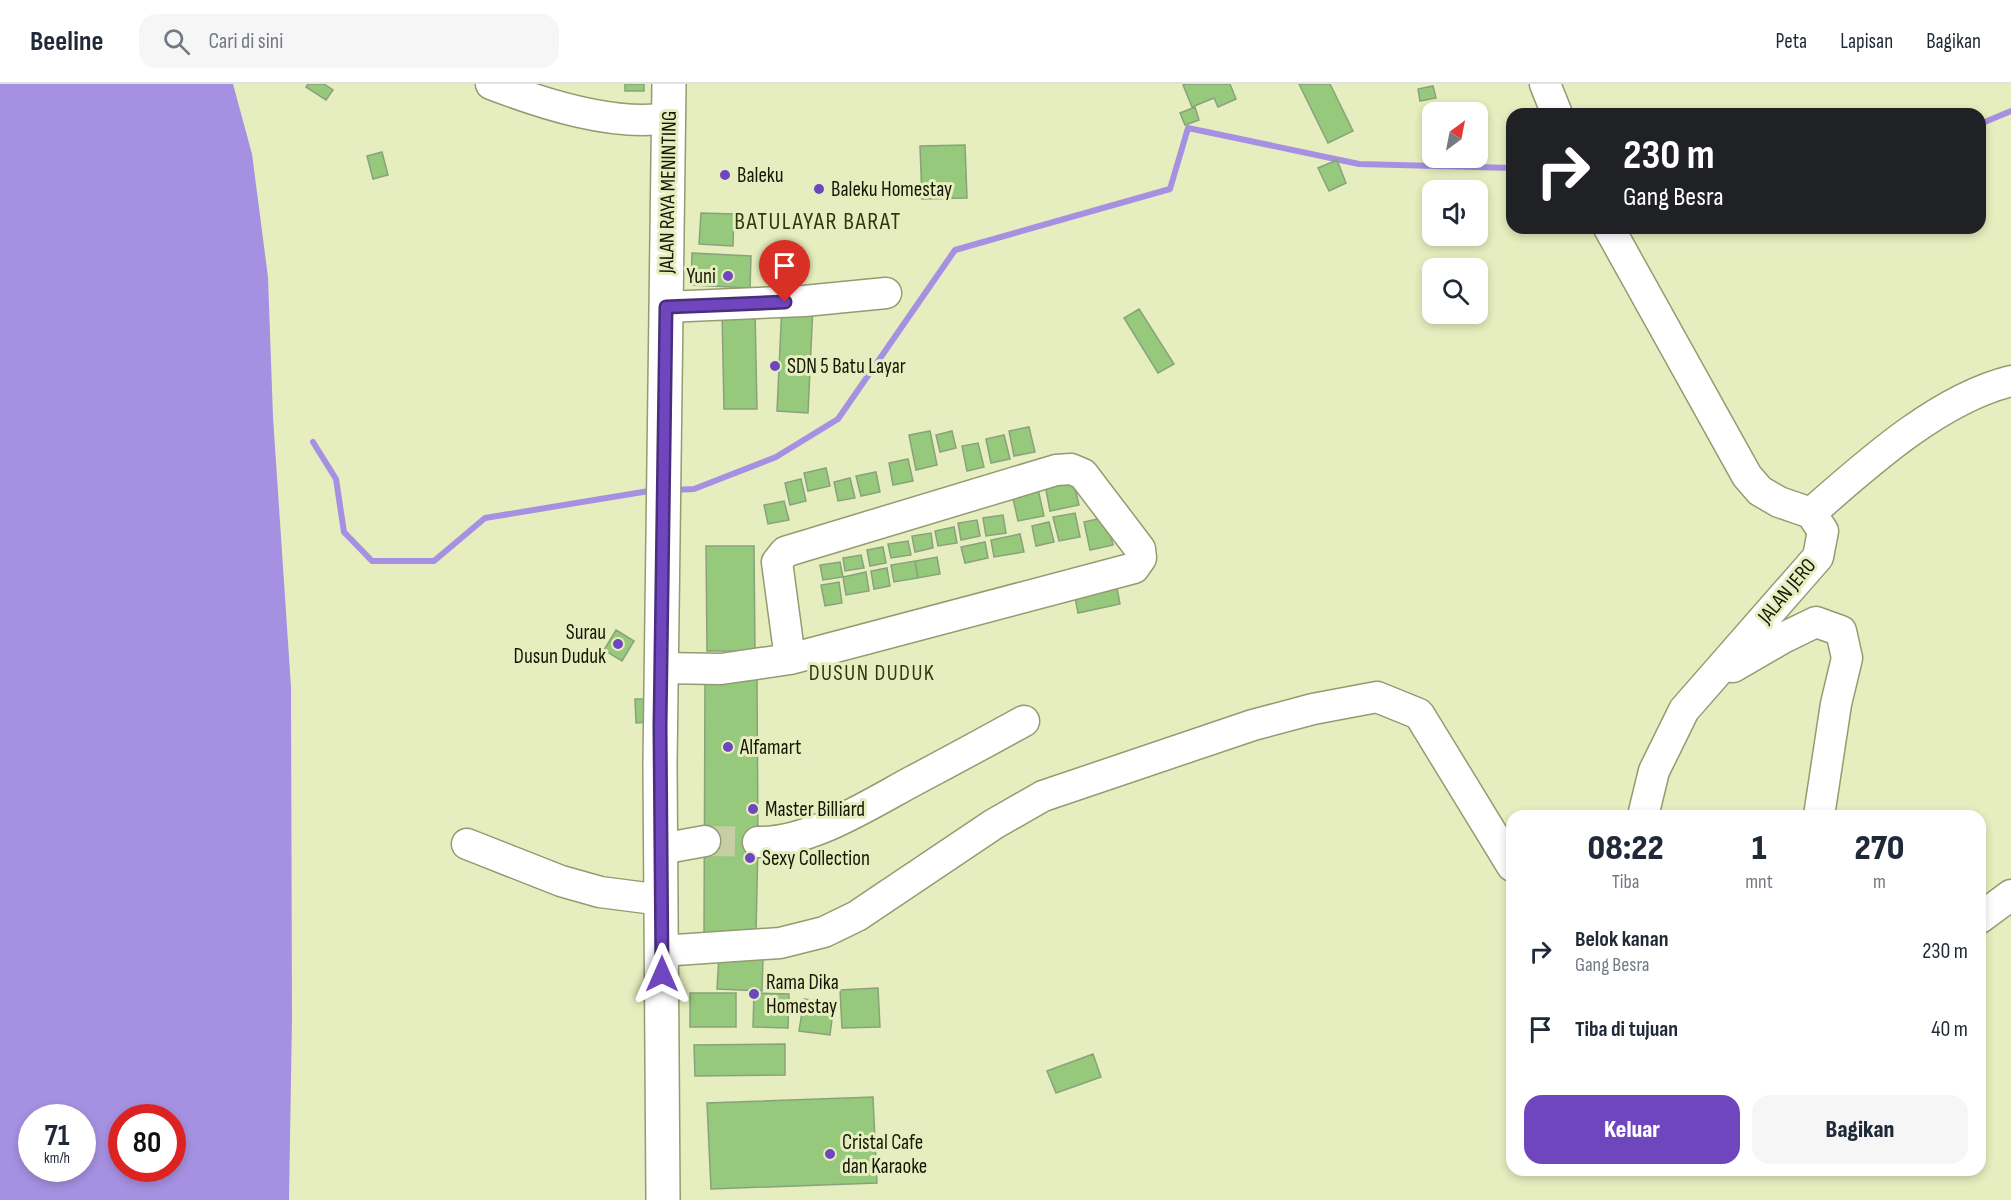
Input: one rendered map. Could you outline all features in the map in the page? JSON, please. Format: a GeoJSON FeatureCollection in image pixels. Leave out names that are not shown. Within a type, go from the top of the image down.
{"type":"FeatureCollection","features":[{"type":"Feature","properties":{"kind":"highway","name":"JALAN RAYA MENINTING"},"geometry":{"type":"LineString","coordinates":[[663,1200],[661,668],[669,84]]}},
{"type":"Feature","properties":{"kind":"street"},"geometry":{"type":"LineString","coordinates":[[491,84],[520,95],[586,112],[653,120],[669,118]]}},
{"type":"Feature","properties":{"kind":"street"},"geometry":{"type":"LineString","coordinates":[[1545,84],[1555,108]]}},
{"type":"Feature","properties":{"kind":"street"},"geometry":{"type":"LineString","coordinates":[[1613,234],[1747,476],[1760,491],[1779,502],[1810,513],[1906,433],[1988,387],[2011,381]]}},
{"type":"Feature","properties":{"kind":"street"},"geometry":{"type":"LineString","coordinates":[[666,307],[783,302],[886,293]]}},
{"type":"Feature","properties":{"kind":"street"},"geometry":{"type":"LineString","coordinates":[[661,668],[721,669],[790,659],[1134,568],[1141,558],[1140,549],[1083,474],[1071,469],[1056,470],[791,550],[785,552],[777,562],[790,659]]}},
{"type":"Feature","properties":{"kind":"street","name":"JALAN JERO"},"geometry":{"type":"LineString","coordinates":[[1710,680],[1818,557],[1823,531],[1810,513]]}},
{"type":"Feature","properties":{"kind":"street","name":"JALAN JERO"},"geometry":{"type":"LineString","coordinates":[[1710,680],[1783,638],[1816,622],[1840,631],[1848,658],[1836,704],[1820,810]]}},
{"type":"Feature","properties":{"kind":"street"},"geometry":{"type":"LineString","coordinates":[[1644,810],[1654,771],[1684,710],[1710,680]]}},
{"type":"Feature","properties":{"kind":"street"},"geometry":{"type":"LineString","coordinates":[[661,951],[780,943],[824,932],[857,916],[994,824],[1043,796],[1253,725],[1313,709],[1377,697],[1419,714],[1506,856]]}},
{"type":"Feature","properties":{"kind":"street"},"geometry":{"type":"LineString","coordinates":[[758,842],[774,843],[814,830],[863,808],[1024,721]]}},
{"type":"Feature","properties":{"kind":"street"},"geometry":{"type":"LineString","coordinates":[[661,849],[705,841]]}},
{"type":"Feature","properties":{"kind":"street"},"geometry":{"type":"LineString","coordinates":[[467,844],[561,881],[600,892],[662,900]]}},
{"type":"Feature","properties":{"kind":"street"},"geometry":{"type":"LineString","coordinates":[[1986,914],[2011,895]]}},
{"type":"Feature","properties":{"kind":"shaded area"},"geometry":{"type":"Polygon","coordinates":[[[0,84],[233,84],[252,154],[268,277],[273,417],[291,687],[292,1018],[289,1200],[0,1200],[0,84]]]}},
{"type":"Feature","properties":{"kind":"building"},"geometry":{"type":"Polygon","coordinates":[[[308,84],[324,84],[333,90],[326,100],[306,87],[308,84]]]}},
{"type":"Feature","properties":{"kind":"building"},"geometry":{"type":"Polygon","coordinates":[[[625,84],[644,84],[644,91],[625,91],[625,84]]]}},
{"type":"Feature","properties":{"kind":"building"},"geometry":{"type":"Polygon","coordinates":[[[1230,84],[1236,99],[1218,107],[1214,98],[1192,107],[1183,85],[1230,84]]]}},
{"type":"Feature","properties":{"kind":"building"},"geometry":{"type":"Polygon","coordinates":[[[1299,84],[1330,84],[1353,131],[1328,143],[1299,84]]]}},
{"type":"Feature","properties":{"kind":"building"},"geometry":{"type":"Polygon","coordinates":[[[1433,86],[1436,98],[1420,101],[1418,89],[1433,86]]]}},
{"type":"Feature","properties":{"kind":"building"},"geometry":{"type":"Polygon","coordinates":[[[1195,107],[1199,120],[1185,125],[1180,113],[1195,107]]]}},
{"type":"Feature","properties":{"kind":"building"},"geometry":{"type":"Polygon","coordinates":[[[965,145],[967,198],[922,199],[920,146],[965,145]]]}},
{"type":"Feature","properties":{"kind":"building"},"geometry":{"type":"Polygon","coordinates":[[[382,152],[388,175],[373,179],[367,156],[382,152]]]}},
{"type":"Feature","properties":{"kind":"building"},"geometry":{"type":"Polygon","coordinates":[[[1337,160],[1346,183],[1329,191],[1318,168],[1337,160]]]}},
{"type":"Feature","properties":{"kind":"building"},"geometry":{"type":"Polygon","coordinates":[[[701,213],[734,214],[733,246],[699,244],[701,213]]]}},
{"type":"Feature","properties":{"kind":"building"},"geometry":{"type":"Polygon","coordinates":[[[692,253],[751,256],[750,288],[691,285],[692,253]]]}},
{"type":"Feature","properties":{"kind":"building"},"geometry":{"type":"Polygon","coordinates":[[[782,304],[813,306],[808,413],[777,411],[782,304]]]}},
{"type":"Feature","properties":{"kind":"building"},"geometry":{"type":"Polygon","coordinates":[[[1139,309],[1174,364],[1158,373],[1124,318],[1139,309]]]}},
{"type":"Feature","properties":{"kind":"building"},"geometry":{"type":"Polygon","coordinates":[[[722,310],[755,310],[757,409],[724,409],[722,310]]]}},
{"type":"Feature","properties":{"kind":"building"},"geometry":{"type":"Polygon","coordinates":[[[1029,427],[1035,452],[1014,456],[1009,431],[1029,427]]]}},
{"type":"Feature","properties":{"kind":"building"},"geometry":{"type":"Polygon","coordinates":[[[930,431],[937,465],[916,470],[909,435],[930,431]]]}},
{"type":"Feature","properties":{"kind":"building"},"geometry":{"type":"Polygon","coordinates":[[[952,431],[956,448],[940,452],[936,435],[952,431]]]}},
{"type":"Feature","properties":{"kind":"building"},"geometry":{"type":"Polygon","coordinates":[[[1004,435],[1010,459],[991,463],[986,439],[1004,435]]]}},
{"type":"Feature","properties":{"kind":"building"},"geometry":{"type":"Polygon","coordinates":[[[978,443],[984,467],[967,471],[962,446],[978,443]]]}},
{"type":"Feature","properties":{"kind":"building"},"geometry":{"type":"Polygon","coordinates":[[[908,459],[913,481],[893,485],[889,463],[908,459]]]}},
{"type":"Feature","properties":{"kind":"building"},"geometry":{"type":"Polygon","coordinates":[[[826,468],[830,486],[808,491],[804,473],[826,468]]]}},
{"type":"Feature","properties":{"kind":"building"},"geometry":{"type":"Polygon","coordinates":[[[876,472],[880,492],[861,496],[856,476],[876,472]]]}},
{"type":"Feature","properties":{"kind":"building"},"geometry":{"type":"Polygon","coordinates":[[[850,478],[855,498],[838,501],[834,482],[850,478]]]}},
{"type":"Feature","properties":{"kind":"building"},"geometry":{"type":"Polygon","coordinates":[[[801,479],[806,501],[790,505],[785,483],[801,479]]]}},
{"type":"Feature","properties":{"kind":"building"},"geometry":{"type":"Polygon","coordinates":[[[1073,479],[1079,505],[1050,511],[1045,485],[1073,479]]]}},
{"type":"Feature","properties":{"kind":"building"},"geometry":{"type":"Polygon","coordinates":[[[1038,489],[1044,516],[1018,521],[1012,494],[1038,489]]]}},
{"type":"Feature","properties":{"kind":"building"},"geometry":{"type":"Polygon","coordinates":[[[784,501],[789,520],[768,524],[764,505],[784,501]]]}},
{"type":"Feature","properties":{"kind":"building"},"geometry":{"type":"Polygon","coordinates":[[[1075,513],[1080,537],[1059,541],[1053,517],[1075,513]]]}},
{"type":"Feature","properties":{"kind":"building"},"geometry":{"type":"Polygon","coordinates":[[[1003,515],[1006,533],[986,536],[983,518],[1003,515]]]}},
{"type":"Feature","properties":{"kind":"building"},"geometry":{"type":"Polygon","coordinates":[[[1106,517],[1113,545],[1090,550],[1084,522],[1106,517]]]}},
{"type":"Feature","properties":{"kind":"building"},"geometry":{"type":"Polygon","coordinates":[[[977,520],[980,536],[961,540],[958,523],[977,520]]]}},
{"type":"Feature","properties":{"kind":"building"},"geometry":{"type":"Polygon","coordinates":[[[1049,522],[1054,542],[1036,546],[1032,526],[1049,522]]]}},
{"type":"Feature","properties":{"kind":"building"},"geometry":{"type":"Polygon","coordinates":[[[954,527],[957,543],[938,546],[935,531],[954,527]]]}},
{"type":"Feature","properties":{"kind":"building"},"geometry":{"type":"Polygon","coordinates":[[[931,533],[933,548],[915,552],[912,536],[931,533]]]}},
{"type":"Feature","properties":{"kind":"building"},"geometry":{"type":"Polygon","coordinates":[[[1020,534],[1024,552],[994,557],[991,540],[1020,534]]]}},
{"type":"Feature","properties":{"kind":"building"},"geometry":{"type":"Polygon","coordinates":[[[908,541],[911,555],[891,558],[888,544],[908,541]]]}},
{"type":"Feature","properties":{"kind":"building"},"geometry":{"type":"Polygon","coordinates":[[[985,542],[988,558],[965,563],[961,547],[985,542]]]}},
{"type":"Feature","properties":{"kind":"building"},"geometry":{"type":"Polygon","coordinates":[[[706,546],[754,546],[755,651],[707,651],[706,546]]]}},
{"type":"Feature","properties":{"kind":"building"},"geometry":{"type":"Polygon","coordinates":[[[883,547],[886,563],[870,566],[867,550],[883,547]]]}},
{"type":"Feature","properties":{"kind":"building"},"geometry":{"type":"Polygon","coordinates":[[[861,555],[864,568],[845,571],[843,558],[861,555]]]}},
{"type":"Feature","properties":{"kind":"building"},"geometry":{"type":"Polygon","coordinates":[[[937,557],[940,574],[918,578],[915,561],[937,557]]]}},
{"type":"Feature","properties":{"kind":"building"},"geometry":{"type":"Polygon","coordinates":[[[915,561],[918,578],[894,582],[891,565],[915,561]]]}},
{"type":"Feature","properties":{"kind":"building"},"geometry":{"type":"Polygon","coordinates":[[[840,562],[843,577],[823,580],[820,565],[840,562]]]}},
{"type":"Feature","properties":{"kind":"building"},"geometry":{"type":"Polygon","coordinates":[[[887,568],[890,586],[874,589],[871,571],[887,568]]]}},
{"type":"Feature","properties":{"kind":"building"},"geometry":{"type":"Polygon","coordinates":[[[866,572],[869,591],[846,595],[843,577],[866,572]]]}},
{"type":"Feature","properties":{"kind":"building"},"geometry":{"type":"Polygon","coordinates":[[[839,582],[842,603],[825,606],[821,585],[839,582]]]}},
{"type":"Feature","properties":{"kind":"building"},"geometry":{"type":"Polygon","coordinates":[[[1116,583],[1120,604],[1078,613],[1074,592],[1116,583]]]}},
{"type":"Feature","properties":{"kind":"building"},"geometry":{"type":"Polygon","coordinates":[[[616,630],[634,641],[622,661],[604,650],[616,630]]]}},
{"type":"Feature","properties":{"kind":"building"},"geometry":{"type":"Polygon","coordinates":[[[705,678],[757,679],[756,934],[704,934],[705,678]]]}},
{"type":"Feature","properties":{"kind":"building"},"geometry":{"type":"Polygon","coordinates":[[[635,699],[648,699],[649,722],[636,723],[635,699]]]}},
{"type":"Feature","properties":{"kind":"building"},"geometry":{"type":"Polygon","coordinates":[[[719,955],[763,958],[762,991],[717,989],[719,955]]]}},
{"type":"Feature","properties":{"kind":"building"},"geometry":{"type":"Polygon","coordinates":[[[878,988],[880,1027],[842,1028],[840,990],[878,988]]]}},
{"type":"Feature","properties":{"kind":"building"},"geometry":{"type":"Polygon","coordinates":[[[690,993],[736,993],[736,1027],[690,1027],[690,993]]]}},
{"type":"Feature","properties":{"kind":"building"},"geometry":{"type":"Polygon","coordinates":[[[754,993],[789,994],[788,1028],[753,1027],[754,993]]]}},
{"type":"Feature","properties":{"kind":"building"},"geometry":{"type":"Polygon","coordinates":[[[804,999],[834,1003],[830,1035],[799,1031],[804,999]]]}},
{"type":"Feature","properties":{"kind":"building"},"geometry":{"type":"Polygon","coordinates":[[[785,1044],[785,1075],[695,1076],[694,1045],[785,1044]]]}},
{"type":"Feature","properties":{"kind":"building"},"geometry":{"type":"Polygon","coordinates":[[[1093,1054],[1101,1077],[1056,1093],[1047,1071],[1093,1054]]]}},
{"type":"Feature","properties":{"kind":"building"},"geometry":{"type":"Polygon","coordinates":[[[873,1097],[877,1183],[711,1189],[707,1103],[873,1097]]]}},
{"type":"Feature","properties":{"kind":"waterway"},"geometry":{"type":"LineString","coordinates":[[1986,121],[2011,111]]}},
{"type":"Feature","properties":{"kind":"waterway"},"geometry":{"type":"LineString","coordinates":[[674,490],[694,489],[776,457],[838,419],[955,250],[1170,189],[1188,128],[1359,164],[1506,168]]}},
{"type":"Feature","properties":{"kind":"waterway"},"geometry":{"type":"LineString","coordinates":[[313,442],[336,479],[344,532],[372,561],[434,561],[485,518],[655,490]]}},
{"type":"Feature","properties":{"kind":"tunnel"},"geometry":{"type":"LineString","coordinates":[[705,841],[758,842]]}},
{"type":"Feature","properties":{"kind":"place","name":"Baleku"},"geometry":{"type":"Point","coordinates":[725,175]}},
{"type":"Feature","properties":{"kind":"place","name":"Baleku Homestay"},"geometry":{"type":"Point","coordinates":[819,189]}},
{"type":"Feature","properties":{"kind":"place","name":"Yuni"},"geometry":{"type":"Point","coordinates":[728,276]}},
{"type":"Feature","properties":{"kind":"place","name":"SDN 5 Batu Layar"},"geometry":{"type":"Point","coordinates":[775,366]}},
{"type":"Feature","properties":{"kind":"place","name":"Surau Dusun Duduk"},"geometry":{"type":"Point","coordinates":[618,644]}},
{"type":"Feature","properties":{"kind":"place","name":"Alfamart"},"geometry":{"type":"Point","coordinates":[728,747]}},
{"type":"Feature","properties":{"kind":"place","name":"Master Billiard"},"geometry":{"type":"Point","coordinates":[753,809]}},
{"type":"Feature","properties":{"kind":"place","name":"Sexy Collection"},"geometry":{"type":"Point","coordinates":[750,858]}},
{"type":"Feature","properties":{"kind":"place","name":"Rama Dika Homestay"},"geometry":{"type":"Point","coordinates":[754,994]}},
{"type":"Feature","properties":{"kind":"place","name":"Cristal Cafe dan Karaoke"},"geometry":{"type":"Point","coordinates":[830,1154]}},
{"type":"Feature","properties":{"kind":"district","name":"BATULAYAR BARAT"},"geometry":{"type":"Point","coordinates":[818,221]}},
{"type":"Feature","properties":{"kind":"district","name":"DUSUN DUDUK"},"geometry":{"type":"Point","coordinates":[872,673]}},
{"type":"Feature","properties":{"kind":"route"},"geometry":{"type":"LineString","coordinates":[[662,974],[660,726],[666,307],[785,302]]}}]}
